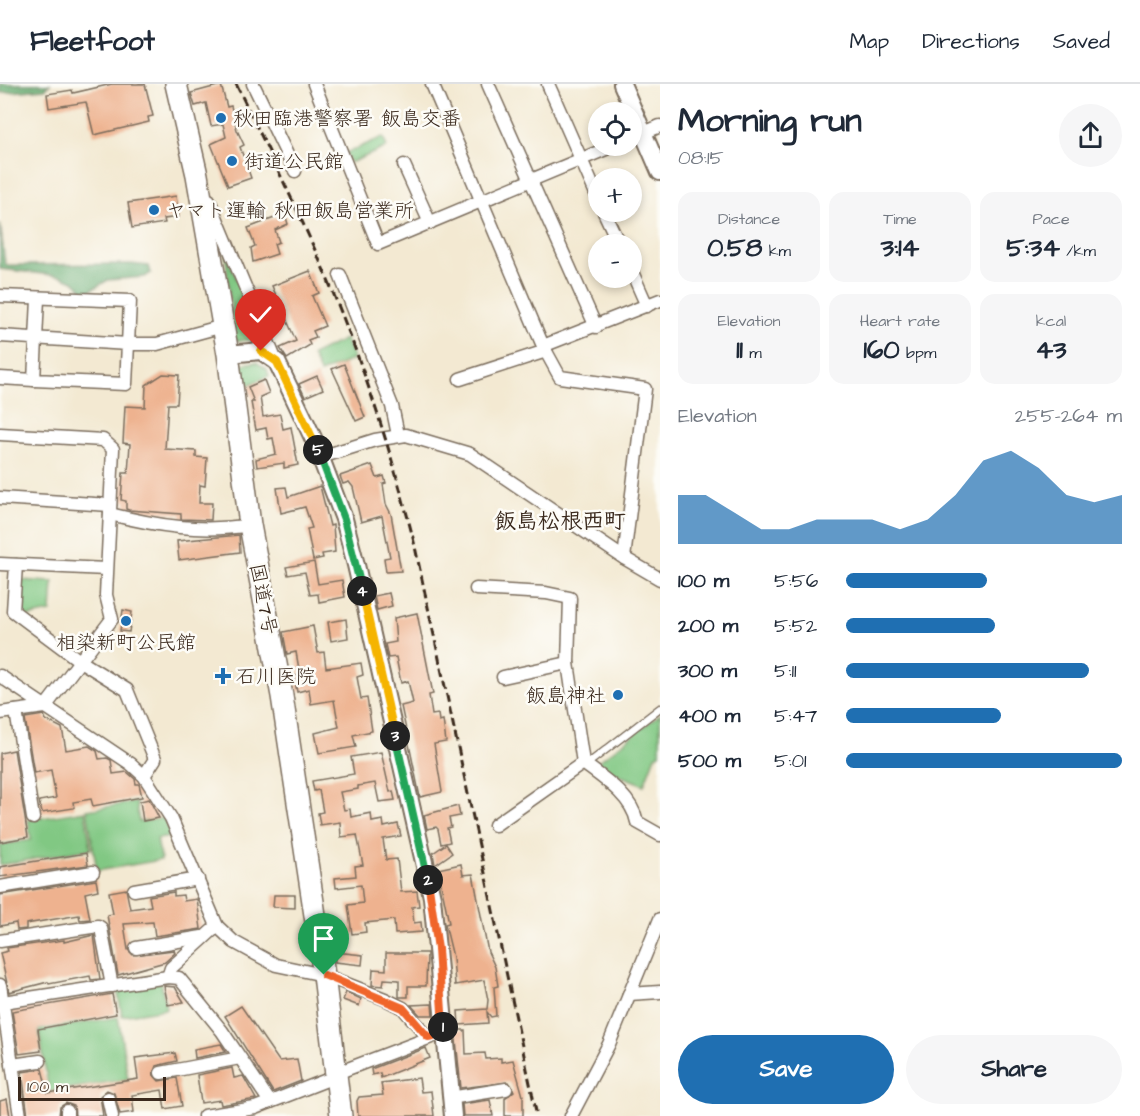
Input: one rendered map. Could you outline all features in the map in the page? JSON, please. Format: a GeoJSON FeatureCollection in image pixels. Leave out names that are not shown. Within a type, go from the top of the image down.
{"type":"FeatureCollection","features":[{"type":"Feature","properties":{"kind":"highway","name":"国道7号"},"geometry":{"type":"LineString","coordinates":[[176,84],[197,175],[228,354],[250,525],[282,696],[324,975],[341,1116]]}},
{"type":"Feature","properties":{"kind":"street"},"geometry":{"type":"LineString","coordinates":[[268,84],[254,87],[295,171]]}},
{"type":"Feature","properties":{"kind":"street"},"geometry":{"type":"LineString","coordinates":[[314,84],[378,244],[588,156]]}},
{"type":"Feature","properties":{"kind":"street"},"geometry":{"type":"LineString","coordinates":[[432,84],[544,348],[560,377],[645,389],[624,558]]}},
{"type":"Feature","properties":{"kind":"street"},"geometry":{"type":"LineString","coordinates":[[489,84],[596,327]]}},
{"type":"Feature","properties":{"kind":"street"},"geometry":{"type":"LineString","coordinates":[[548,84],[588,175]]}},
{"type":"Feature","properties":{"kind":"street"},"geometry":{"type":"LineString","coordinates":[[622,84],[627,102]]}},
{"type":"Feature","properties":{"kind":"street"},"geometry":{"type":"LineString","coordinates":[[642,133],[660,126]]}},
{"type":"Feature","properties":{"kind":"street"},"geometry":{"type":"LineString","coordinates":[[642,143],[660,172]]}},
{"type":"Feature","properties":{"kind":"street"},"geometry":{"type":"LineString","coordinates":[[404,165],[430,223]]}},
{"type":"Feature","properties":{"kind":"street"},"geometry":{"type":"LineString","coordinates":[[197,175],[277,362],[321,457],[344,519],[432,897],[436,1036],[453,1116]]}},
{"type":"Feature","properties":{"kind":"street"},"geometry":{"type":"LineString","coordinates":[[340,275],[392,406],[398,435]]}},
{"type":"Feature","properties":{"kind":"street"},"geometry":{"type":"LineString","coordinates":[[639,288],[647,306]]}},
{"type":"Feature","properties":{"kind":"street"},"geometry":{"type":"LineString","coordinates":[[0,296],[130,301],[126,384],[0,378]]}},
{"type":"Feature","properties":{"kind":"street"},"geometry":{"type":"LineString","coordinates":[[34,380],[38,299]]}},
{"type":"Feature","properties":{"kind":"street"},"geometry":{"type":"LineString","coordinates":[[460,379],[544,348],[660,300]]}},
{"type":"Feature","properties":{"kind":"street"},"geometry":{"type":"LineString","coordinates":[[0,336],[157,344],[223,326]]}},
{"type":"Feature","properties":{"kind":"street"},"geometry":{"type":"LineString","coordinates":[[228,354],[261,351],[277,362]]}},
{"type":"Feature","properties":{"kind":"street"},"geometry":{"type":"LineString","coordinates":[[0,434],[103,440],[113,449],[106,569],[106,595],[112,619],[45,707],[0,713]]}},
{"type":"Feature","properties":{"kind":"street"},"geometry":{"type":"LineString","coordinates":[[321,457],[398,435],[435,442],[479,459],[624,558],[660,579]]}},
{"type":"Feature","properties":{"kind":"street"},"geometry":{"type":"LineString","coordinates":[[0,498],[110,510],[154,525],[221,530],[250,525]]}},
{"type":"Feature","properties":{"kind":"street"},"geometry":{"type":"LineString","coordinates":[[0,564],[106,569]]}},
{"type":"Feature","properties":{"kind":"street"},"geometry":{"type":"LineString","coordinates":[[16,565],[13,611],[80,662],[127,690],[155,759],[144,776]]}},
{"type":"Feature","properties":{"kind":"street"},"geometry":{"type":"LineString","coordinates":[[476,590],[546,593],[570,598],[568,663],[583,763],[606,779],[634,809],[637,822],[660,835]]}},
{"type":"Feature","properties":{"kind":"street"},"geometry":{"type":"LineString","coordinates":[[503,677],[568,663]]}},
{"type":"Feature","properties":{"kind":"street"},"geometry":{"type":"LineString","coordinates":[[0,676],[131,764],[144,776],[171,818],[217,926],[234,942],[276,965],[324,975],[403,1008],[436,1036]]}},
{"type":"Feature","properties":{"kind":"street"},"geometry":{"type":"LineString","coordinates":[[15,711],[33,818]]}},
{"type":"Feature","properties":{"kind":"street"},"geometry":{"type":"LineString","coordinates":[[495,825],[583,763]]}},
{"type":"Feature","properties":{"kind":"street"},"geometry":{"type":"LineString","coordinates":[[0,887],[93,872]]}},
{"type":"Feature","properties":{"kind":"street"},"geometry":{"type":"LineString","coordinates":[[134,890],[198,879]]}},
{"type":"Feature","properties":{"kind":"street"},"geometry":{"type":"LineString","coordinates":[[571,1116],[609,1044],[660,919]]}},
{"type":"Feature","properties":{"kind":"street"},"geometry":{"type":"LineString","coordinates":[[0,941],[98,926],[101,928],[112,986]]}},
{"type":"Feature","properties":{"kind":"street"},"geometry":{"type":"LineString","coordinates":[[168,977],[171,968],[202,937],[217,926]]}},
{"type":"Feature","properties":{"kind":"street"},"geometry":{"type":"LineString","coordinates":[[136,948],[202,937]]}},
{"type":"Feature","properties":{"kind":"street"},"geometry":{"type":"LineString","coordinates":[[3,1002],[168,977],[179,978],[240,1058],[270,1102]]}},
{"type":"Feature","properties":{"kind":"street"},"geometry":{"type":"LineString","coordinates":[[0,985],[20,1116]]}},
{"type":"Feature","properties":{"kind":"street"},"geometry":{"type":"LineString","coordinates":[[628,994],[660,992]]}},
{"type":"Feature","properties":{"kind":"street"},"geometry":{"type":"LineString","coordinates":[[204,1116],[252,1112],[270,1102],[436,1036]]}},
{"type":"Feature","properties":{"kind":"street"},"geometry":{"type":"LineString","coordinates":[[161,1073],[240,1058]]}},
{"type":"Feature","properties":{"kind":"street"},"geometry":{"type":"LineString","coordinates":[[0,1079],[13,1071],[40,1061]]}},
{"type":"Feature","properties":{"kind":"street"},"geometry":{"type":"LineString","coordinates":[[450,1098],[506,1089]]}},
{"type":"Feature","properties":{"kind":"street"},"geometry":{"type":"LineString","coordinates":[[108,1098],[112,1116]]}},
{"type":"Feature","properties":{"kind":"lane"},"geometry":{"type":"LineString","coordinates":[[583,763],[590,762],[660,708]]}},
{"type":"Feature","properties":{"kind":"green space"},"geometry":{"type":"Polygon","coordinates":[[[0,84],[50,84],[45,89],[0,93],[0,84]]]}},
{"type":"Feature","properties":{"kind":"green space"},"geometry":{"type":"Polygon","coordinates":[[[383,137],[387,147],[350,163],[346,153],[383,137]]]}},
{"type":"Feature","properties":{"kind":"green space"},"geometry":{"type":"Polygon","coordinates":[[[0,223],[5,263],[8,265],[131,264],[149,266],[151,273],[145,277],[108,280],[86,293],[75,282],[61,276],[0,269],[0,223]]]}},
{"type":"Feature","properties":{"kind":"green space"},"geometry":{"type":"Polygon","coordinates":[[[225,252],[264,343],[262,344],[249,340],[238,341],[234,338],[225,252]]]}},
{"type":"Feature","properties":{"kind":"green space"},"geometry":{"type":"Polygon","coordinates":[[[345,339],[354,359],[320,373],[312,355],[345,339]]]}},
{"type":"Feature","properties":{"kind":"green space"},"geometry":{"type":"Polygon","coordinates":[[[256,362],[267,369],[269,376],[243,387],[240,368],[244,364],[256,362]]]}},
{"type":"Feature","properties":{"kind":"green space"},"geometry":{"type":"Polygon","coordinates":[[[19,580],[53,582],[51,612],[27,617],[18,610],[19,580]]]}},
{"type":"Feature","properties":{"kind":"green space"},"geometry":{"type":"Polygon","coordinates":[[[660,714],[660,754],[655,756],[644,785],[594,765],[660,714]]]}},
{"type":"Feature","properties":{"kind":"green space"},"geometry":{"type":"Polygon","coordinates":[[[136,802],[139,822],[164,818],[171,837],[157,839],[161,860],[97,871],[87,810],[136,802]]]}},
{"type":"Feature","properties":{"kind":"green space"},"geometry":{"type":"Polygon","coordinates":[[[85,811],[91,849],[0,865],[0,845],[31,840],[28,820],[85,811]]]}},
{"type":"Feature","properties":{"kind":"green space"},"geometry":{"type":"Polygon","coordinates":[[[161,981],[166,1009],[122,1016],[117,988],[161,981]]]}},
{"type":"Feature","properties":{"kind":"green space"},"geometry":{"type":"Polygon","coordinates":[[[118,1017],[128,1079],[49,1092],[39,1030],[118,1017]]]}},
{"type":"Feature","properties":{"kind":"building"},"geometry":{"type":"Polygon","coordinates":[[[112,84],[145,84],[153,116],[148,117],[149,122],[94,135],[86,102],[49,108],[47,94],[72,90],[73,93],[112,84]]]}},
{"type":"Feature","properties":{"kind":"building"},"geometry":{"type":"Polygon","coordinates":[[[221,85],[227,107],[231,106],[237,130],[244,145],[240,147],[251,178],[228,186],[211,144],[226,137],[223,124],[211,126],[206,103],[195,106],[191,93],[221,85]]]}},
{"type":"Feature","properties":{"kind":"building","name":"ヤマト運輸 秋田飯島営業所"},"geometry":{"type":"Polygon","coordinates":[[[176,196],[179,217],[164,219],[165,223],[132,228],[128,203],[176,196]]]}},
{"type":"Feature","properties":{"kind":"building"},"geometry":{"type":"Polygon","coordinates":[[[285,214],[288,224],[275,230],[279,242],[274,244],[277,254],[253,262],[251,248],[255,246],[248,228],[285,214]]]}},
{"type":"Feature","properties":{"kind":"building"},"geometry":{"type":"Polygon","coordinates":[[[310,271],[319,293],[312,296],[325,326],[313,331],[316,337],[308,340],[310,345],[287,359],[280,348],[296,341],[272,286],[310,271]]]}},
{"type":"Feature","properties":{"kind":"building"},"geometry":{"type":"Polygon","coordinates":[[[344,364],[365,417],[356,421],[332,369],[344,364]]]}},
{"type":"Feature","properties":{"kind":"building"},"geometry":{"type":"Polygon","coordinates":[[[163,374],[179,375],[177,404],[168,404],[165,449],[196,451],[196,457],[207,458],[205,486],[200,485],[199,503],[212,503],[211,520],[181,519],[181,514],[129,510],[126,509],[126,501],[121,500],[123,473],[128,473],[130,444],[123,443],[125,406],[145,407],[146,385],[163,374]]]}},
{"type":"Feature","properties":{"kind":"building"},"geometry":{"type":"Polygon","coordinates":[[[317,376],[323,389],[305,397],[299,384],[317,376]]]}},
{"type":"Feature","properties":{"kind":"building"},"geometry":{"type":"Polygon","coordinates":[[[264,380],[269,393],[260,397],[263,417],[280,414],[283,429],[291,427],[298,465],[284,468],[284,463],[257,467],[256,459],[276,454],[273,438],[268,439],[266,428],[256,430],[251,402],[254,402],[248,387],[264,380]]]}},
{"type":"Feature","properties":{"kind":"building"},"geometry":{"type":"Polygon","coordinates":[[[372,465],[377,478],[384,476],[386,483],[383,484],[386,504],[391,514],[401,571],[386,572],[384,558],[390,557],[382,516],[361,522],[353,487],[349,482],[343,484],[340,476],[372,465]]]}},
{"type":"Feature","properties":{"kind":"building"},"geometry":{"type":"Polygon","coordinates":[[[320,486],[330,526],[333,525],[335,552],[322,554],[323,558],[313,560],[307,529],[312,528],[305,507],[281,513],[277,488],[286,487],[288,497],[320,486]]]}},
{"type":"Feature","properties":{"kind":"building"},"geometry":{"type":"Polygon","coordinates":[[[239,535],[240,552],[179,560],[177,541],[239,535]]]}},
{"type":"Feature","properties":{"kind":"building"},"geometry":{"type":"Polygon","coordinates":[[[314,562],[318,584],[342,580],[345,597],[319,602],[318,594],[310,595],[305,572],[288,575],[286,567],[314,562]]]}},
{"type":"Feature","properties":{"kind":"building"},"geometry":{"type":"Polygon","coordinates":[[[389,593],[392,606],[377,610],[374,596],[389,593]]]}},
{"type":"Feature","properties":{"kind":"building","name":"相染新町公民館"},"geometry":{"type":"Polygon","coordinates":[[[123,610],[132,612],[129,632],[120,631],[123,610]]]}},
{"type":"Feature","properties":{"kind":"building"},"geometry":{"type":"Polygon","coordinates":[[[417,613],[433,694],[429,695],[432,715],[438,714],[439,721],[443,720],[446,742],[434,744],[442,792],[420,797],[401,706],[413,703],[408,681],[401,683],[396,657],[388,658],[385,644],[396,642],[394,618],[417,613]]]}},
{"type":"Feature","properties":{"kind":"building"},"geometry":{"type":"Polygon","coordinates":[[[346,619],[348,638],[331,641],[328,622],[346,619]]]}},
{"type":"Feature","properties":{"kind":"building"},"geometry":{"type":"Polygon","coordinates":[[[313,626],[318,653],[324,652],[326,668],[361,663],[363,675],[357,677],[361,699],[367,698],[372,731],[353,735],[356,747],[319,753],[315,733],[339,727],[334,700],[311,704],[309,689],[297,692],[294,676],[300,675],[296,652],[287,654],[283,632],[313,626]]]}},
{"type":"Feature","properties":{"kind":"building"},"geometry":{"type":"Polygon","coordinates":[[[44,715],[46,720],[62,728],[66,750],[89,746],[97,751],[99,759],[111,760],[113,774],[127,772],[135,779],[136,784],[139,784],[142,797],[93,806],[91,799],[73,802],[74,808],[42,813],[39,801],[56,798],[51,770],[34,773],[25,718],[44,715]]]}},
{"type":"Feature","properties":{"kind":"building"},"geometry":{"type":"Polygon","coordinates":[[[14,750],[28,837],[0,842],[0,753],[14,750]]]}},
{"type":"Feature","properties":{"kind":"building"},"geometry":{"type":"Polygon","coordinates":[[[381,752],[390,792],[393,791],[395,800],[379,802],[375,783],[358,786],[358,789],[340,792],[344,810],[350,809],[351,817],[371,813],[372,822],[383,820],[384,827],[398,824],[401,836],[383,839],[386,860],[397,859],[401,892],[417,891],[419,906],[412,907],[414,923],[421,922],[422,932],[395,934],[394,920],[365,923],[366,932],[352,934],[348,905],[363,903],[361,885],[336,888],[335,878],[356,876],[355,866],[363,865],[357,835],[341,837],[340,822],[320,825],[318,813],[323,812],[319,790],[314,791],[312,781],[354,774],[351,757],[381,752]]]}},
{"type":"Feature","properties":{"kind":"building"},"geometry":{"type":"Polygon","coordinates":[[[149,799],[159,818],[143,821],[140,801],[149,799]]]}},
{"type":"Feature","properties":{"kind":"building"},"geometry":{"type":"Polygon","coordinates":[[[458,806],[460,816],[449,818],[451,827],[447,828],[450,842],[441,844],[438,829],[436,827],[427,829],[424,815],[458,806]]]}},
{"type":"Feature","properties":{"kind":"building"},"geometry":{"type":"Polygon","coordinates":[[[446,844],[452,853],[435,865],[433,853],[446,844]]]}},
{"type":"Feature","properties":{"kind":"building"},"geometry":{"type":"Polygon","coordinates":[[[86,853],[88,865],[0,877],[0,867],[86,853]]]}},
{"type":"Feature","properties":{"kind":"building"},"geometry":{"type":"Polygon","coordinates":[[[461,864],[463,875],[473,874],[488,952],[495,967],[498,986],[494,987],[496,1016],[491,1017],[487,1012],[488,1023],[459,1025],[458,1011],[487,1009],[488,1000],[484,980],[455,985],[453,957],[445,924],[449,923],[438,869],[461,864]]]}},
{"type":"Feature","properties":{"kind":"building"},"geometry":{"type":"Polygon","coordinates":[[[96,880],[98,890],[85,893],[90,919],[80,920],[79,915],[26,924],[26,929],[17,930],[16,923],[0,926],[0,895],[96,880]]]}},
{"type":"Feature","properties":{"kind":"building"},"geometry":{"type":"Polygon","coordinates":[[[126,889],[130,909],[151,906],[149,896],[174,892],[174,896],[183,895],[184,901],[197,899],[201,929],[155,936],[153,922],[124,924],[128,950],[133,955],[174,950],[175,953],[165,962],[118,975],[107,915],[113,914],[109,892],[126,889]]]}},
{"type":"Feature","properties":{"kind":"building"},"geometry":{"type":"Polygon","coordinates":[[[274,895],[295,895],[295,908],[273,907],[274,895]]]}},
{"type":"Feature","properties":{"kind":"building"},"geometry":{"type":"Polygon","coordinates":[[[94,935],[100,979],[91,980],[90,976],[49,984],[48,982],[9,992],[0,953],[8,951],[7,948],[64,940],[64,942],[94,935]]]}},
{"type":"Feature","properties":{"kind":"building"},"geometry":{"type":"Polygon","coordinates":[[[335,952],[363,955],[362,965],[335,962],[335,952]]]}},
{"type":"Feature","properties":{"kind":"building"},"geometry":{"type":"Polygon","coordinates":[[[386,953],[427,953],[426,986],[408,986],[408,997],[399,997],[399,980],[384,979],[383,986],[372,985],[373,969],[386,970],[386,953]]]}},
{"type":"Feature","properties":{"kind":"building"},"geometry":{"type":"Polygon","coordinates":[[[164,986],[175,987],[184,1002],[168,1005],[164,986]]]}},
{"type":"Feature","properties":{"kind":"building"},"geometry":{"type":"Polygon","coordinates":[[[346,992],[361,999],[359,1006],[343,1000],[346,992]]]}},
{"type":"Feature","properties":{"kind":"building"},"geometry":{"type":"Polygon","coordinates":[[[112,994],[116,1014],[38,1029],[41,1051],[19,1054],[12,1011],[112,994]]]}},
{"type":"Feature","properties":{"kind":"building"},"geometry":{"type":"Polygon","coordinates":[[[432,1004],[433,1015],[420,1015],[411,1005],[432,1004]]]}},
{"type":"Feature","properties":{"kind":"building"},"geometry":{"type":"Polygon","coordinates":[[[241,1006],[279,1061],[297,1059],[301,1081],[273,1092],[225,1016],[241,1006]]]}},
{"type":"Feature","properties":{"kind":"building"},"geometry":{"type":"Polygon","coordinates":[[[455,1030],[465,1030],[466,1054],[485,1053],[486,1059],[501,1058],[501,1062],[513,1060],[523,1096],[523,1116],[505,1116],[505,1098],[514,1091],[509,1082],[461,1088],[455,1030]]]}},
{"type":"Feature","properties":{"kind":"building"},"geometry":{"type":"Polygon","coordinates":[[[221,1044],[226,1052],[195,1058],[194,1049],[221,1044]]]}},
{"type":"Feature","properties":{"kind":"building"},"geometry":{"type":"Polygon","coordinates":[[[426,1048],[430,1058],[381,1078],[380,1073],[372,1075],[371,1069],[426,1048]]]}},
{"type":"Feature","properties":{"kind":"building"},"geometry":{"type":"Polygon","coordinates":[[[175,1053],[177,1061],[156,1066],[153,1074],[159,1081],[177,1078],[182,1106],[165,1109],[162,1090],[132,1095],[134,1112],[120,1114],[114,1093],[107,1090],[100,1096],[103,1116],[75,1116],[74,1106],[66,1103],[60,1107],[59,1116],[28,1116],[22,1072],[42,1069],[48,1093],[138,1079],[135,1058],[175,1053]]]}},
{"type":"Feature","properties":{"kind":"building"},"geometry":{"type":"Polygon","coordinates":[[[232,1068],[234,1078],[243,1076],[256,1099],[221,1105],[220,1100],[201,1103],[197,1075],[232,1068]]]}},
{"type":"Feature","properties":{"kind":"building"},"geometry":{"type":"Polygon","coordinates":[[[419,1078],[421,1092],[431,1091],[434,1116],[358,1116],[359,1097],[383,1095],[381,1083],[419,1078]]]}},
{"type":"Feature","properties":{"kind":"building"},"geometry":{"type":"Polygon","coordinates":[[[7,1099],[10,1116],[0,1116],[0,1101],[7,1099]]]}},
{"type":"Feature","properties":{"kind":"building"},"geometry":{"type":"Polygon","coordinates":[[[490,1100],[493,1116],[463,1116],[462,1104],[490,1100]]]}},
{"type":"Feature","properties":{"kind":"railway"},"geometry":{"type":"LineString","coordinates":[[236,84],[323,268],[368,386],[397,479],[414,542],[537,1116]]}},
{"type":"Feature","properties":{"kind":"place","name":"秋田臨港警察署 飯島交番"},"geometry":{"type":"Point","coordinates":[221,118]}},
{"type":"Feature","properties":{"kind":"place","name":"街道公民館"},"geometry":{"type":"Point","coordinates":[232,161]}},
{"type":"Feature","properties":{"kind":"place","name":"ヤマト運輸 秋田飯島営業所"},"geometry":{"type":"Point","coordinates":[154,210]}},
{"type":"Feature","properties":{"kind":"place","name":"相染新町公民館"},"geometry":{"type":"Point","coordinates":[126,621]}},
{"type":"Feature","properties":{"kind":"place","name":"石川医院"},"geometry":{"type":"Point","coordinates":[223,676]}},
{"type":"Feature","properties":{"kind":"place","name":"飯島神社"},"geometry":{"type":"Point","coordinates":[618,695]}},
{"type":"Feature","properties":{"kind":"district","name":"飯島松根西町"},"geometry":{"type":"Point","coordinates":[560,520]}},
{"type":"Feature","properties":{"kind":"route"},"geometry":{"type":"LineString","coordinates":[[261,351],[277,362],[314,440],[344,519],[432,897],[444,1034],[428,1037],[403,1008],[324,975]]}}]}
